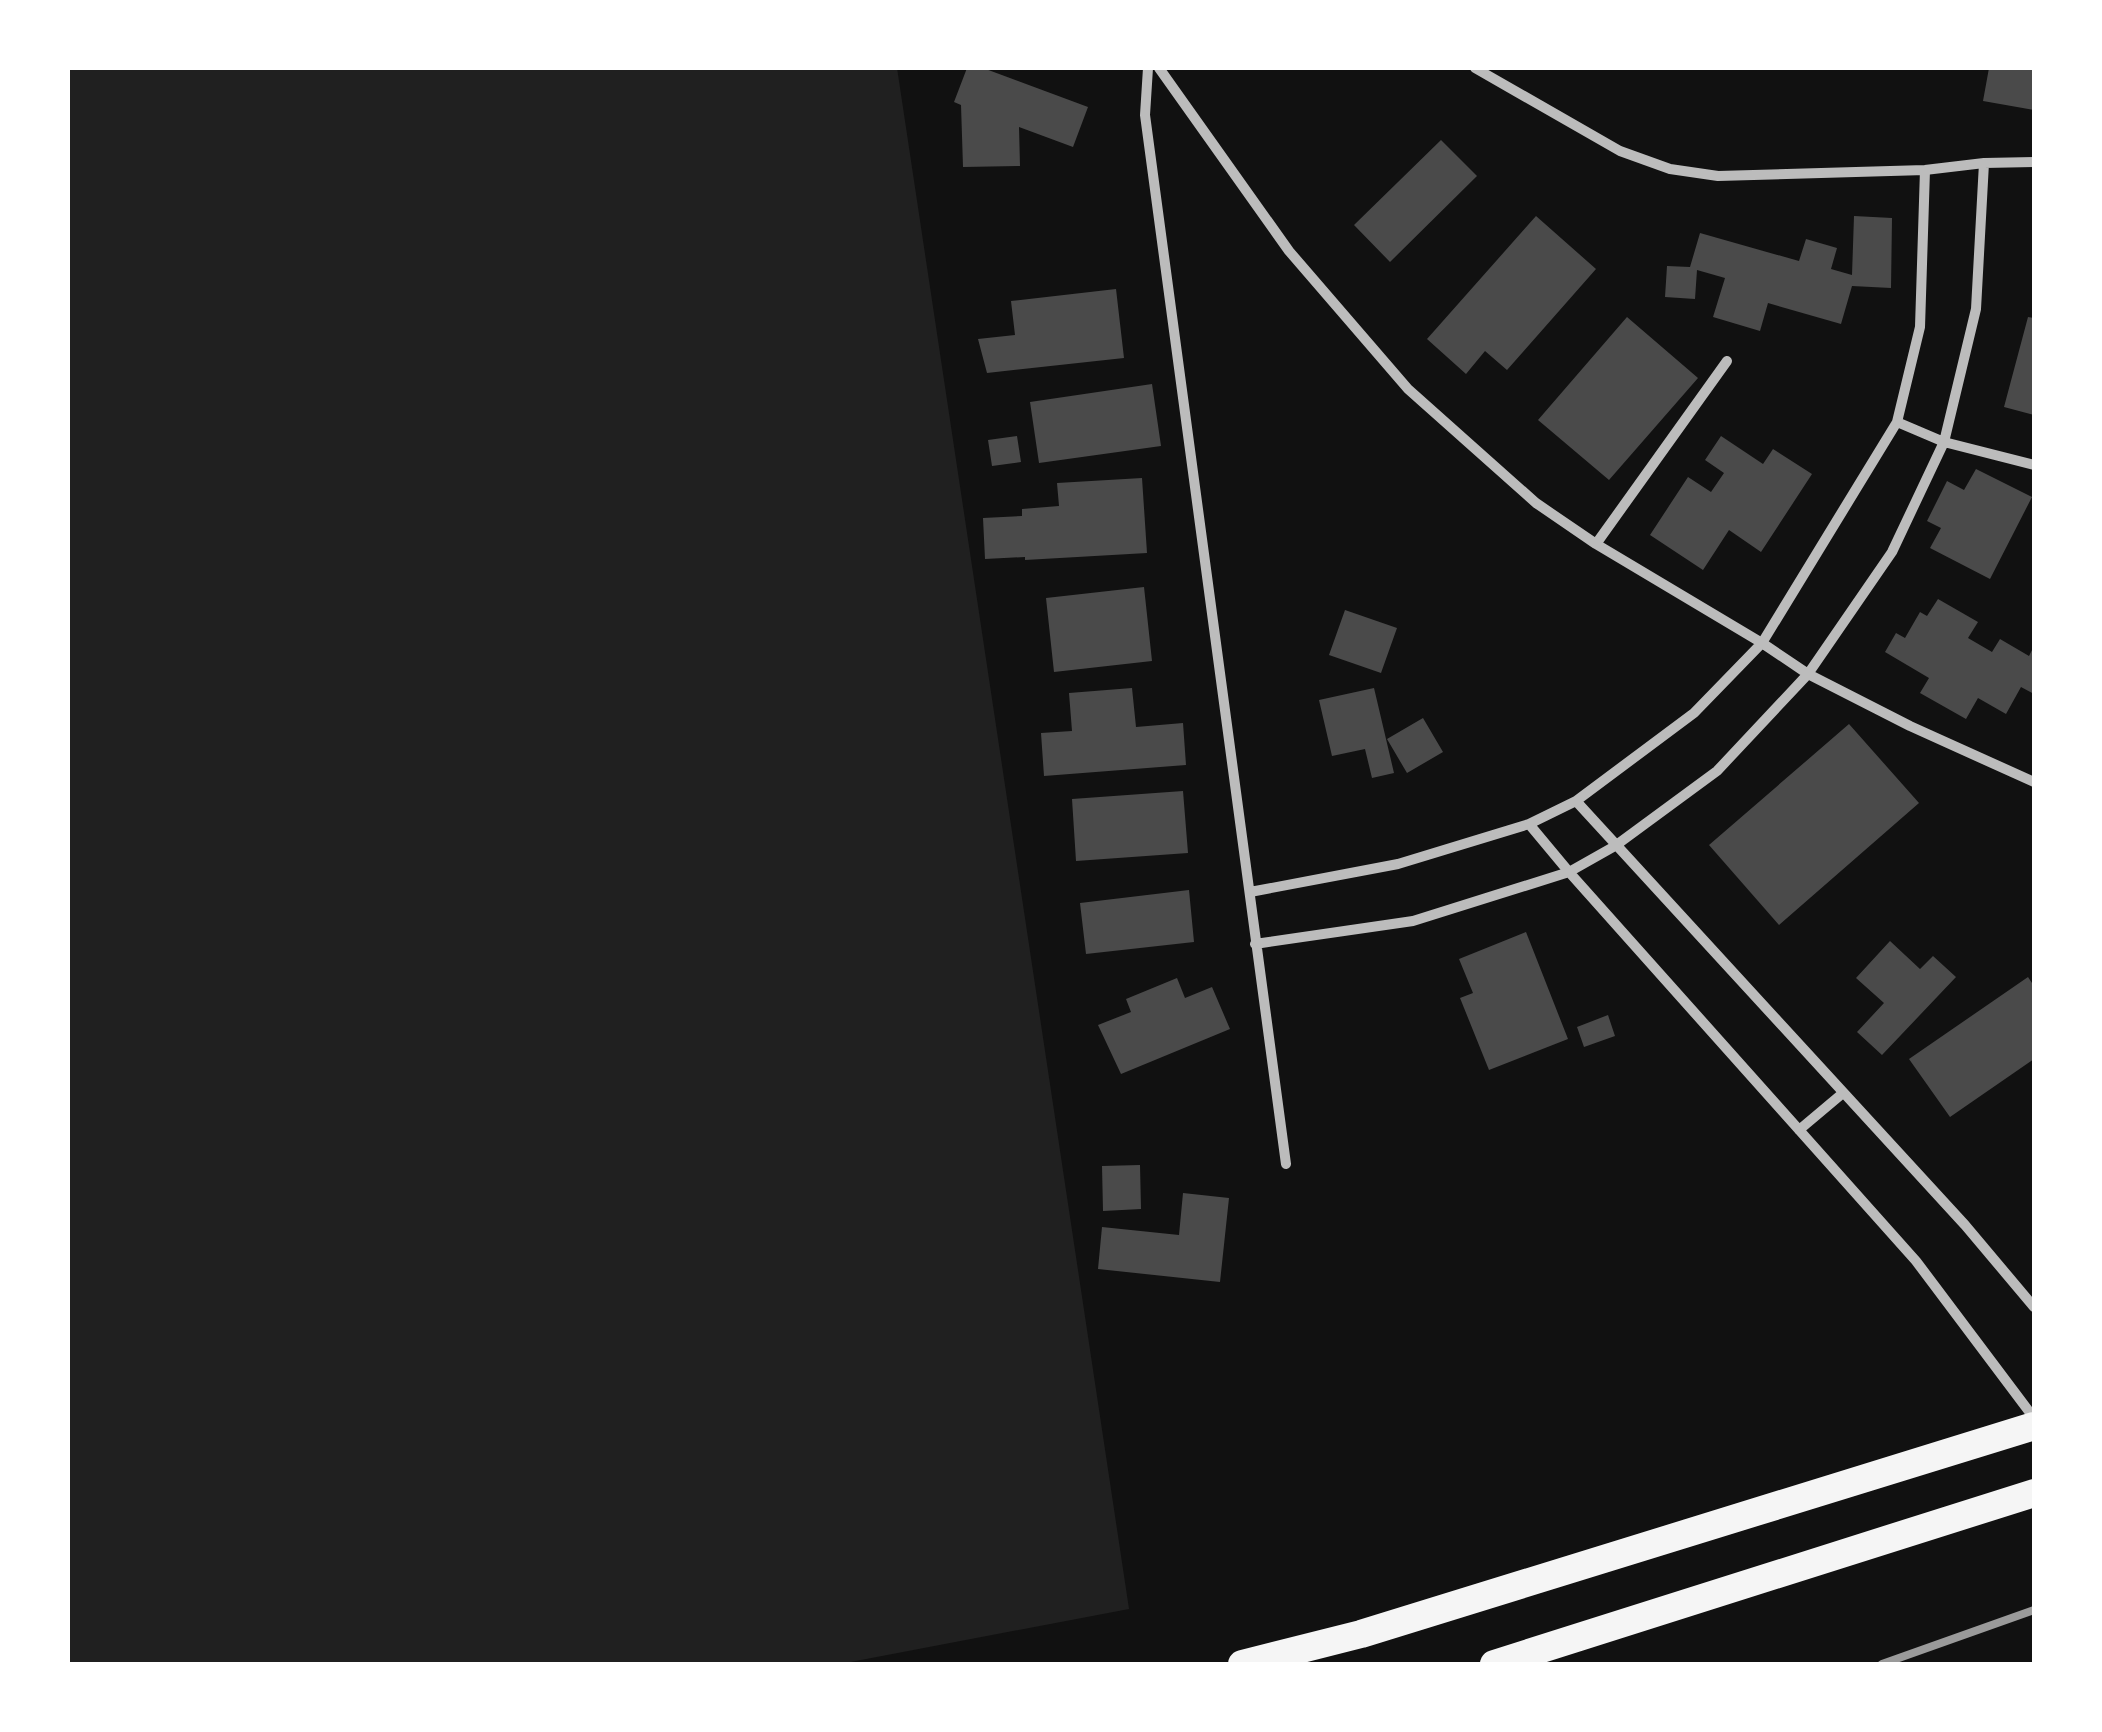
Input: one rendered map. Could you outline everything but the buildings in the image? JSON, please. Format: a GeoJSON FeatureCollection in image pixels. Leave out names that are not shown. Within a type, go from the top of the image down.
{"type":"FeatureCollection","features":[{"type":"Feature","properties":{"kind":"highway"},"geometry":{"type":"LineString","coordinates":[[1242,1664],[1361,1634],[2034,1426]]}},
{"type":"Feature","properties":{"kind":"highway"},"geometry":{"type":"LineString","coordinates":[[1494,1664],[2034,1493]]}},
{"type":"Feature","properties":{"kind":"street"},"geometry":{"type":"LineString","coordinates":[[1148,68],[1145,116],[1286,1164]]}},
{"type":"Feature","properties":{"kind":"street"},"geometry":{"type":"LineString","coordinates":[[1158,68],[1289,251],[1408,389],[1536,502],[1596,544],[1762,642],[1808,674],[2034,782]]}},
{"type":"Feature","properties":{"kind":"street"},"geometry":{"type":"LineString","coordinates":[[1475,68],[1620,151],[1670,169],[1718,176],[1925,170],[2034,162]]}},
{"type":"Feature","properties":{"kind":"street"},"geometry":{"type":"LineString","coordinates":[[1255,944],[1414,921],[1568,872],[1615,846],[1717,771],[1808,674],[1892,552],[1944,442],[1976,309],[1984,163]]}},
{"type":"Feature","properties":{"kind":"street"},"geometry":{"type":"LineString","coordinates":[[1250,892],[1398,864],[1530,824],[1576,801],[1694,713],[1762,642],[1897,422],[1920,327],[1925,170]]}},
{"type":"Feature","properties":{"kind":"street"},"geometry":{"type":"LineString","coordinates":[[1596,544],[1727,361]]}},
{"type":"Feature","properties":{"kind":"street"},"geometry":{"type":"LineString","coordinates":[[1897,422],[1944,442],[2034,466]]}},
{"type":"Feature","properties":{"kind":"street"},"geometry":{"type":"LineString","coordinates":[[1576,801],[1965,1226],[2034,1307]]}},
{"type":"Feature","properties":{"kind":"street"},"geometry":{"type":"LineString","coordinates":[[1530,824],[1568,872],[1916,1262],[2034,1418]]}},
{"type":"Feature","properties":{"kind":"street"},"geometry":{"type":"LineString","coordinates":[[1799,1130],[1843,1093]]}},
{"type":"Feature","properties":{"kind":"shaded area"},"geometry":{"type":"Polygon","coordinates":[[[68,68],[897,68],[1129,1609],[840,1664],[68,1664],[68,68]]]}},
{"type":"Feature","properties":{"kind":"railway"},"geometry":{"type":"LineString","coordinates":[[1882,1664],[2034,1610]]}}]}
